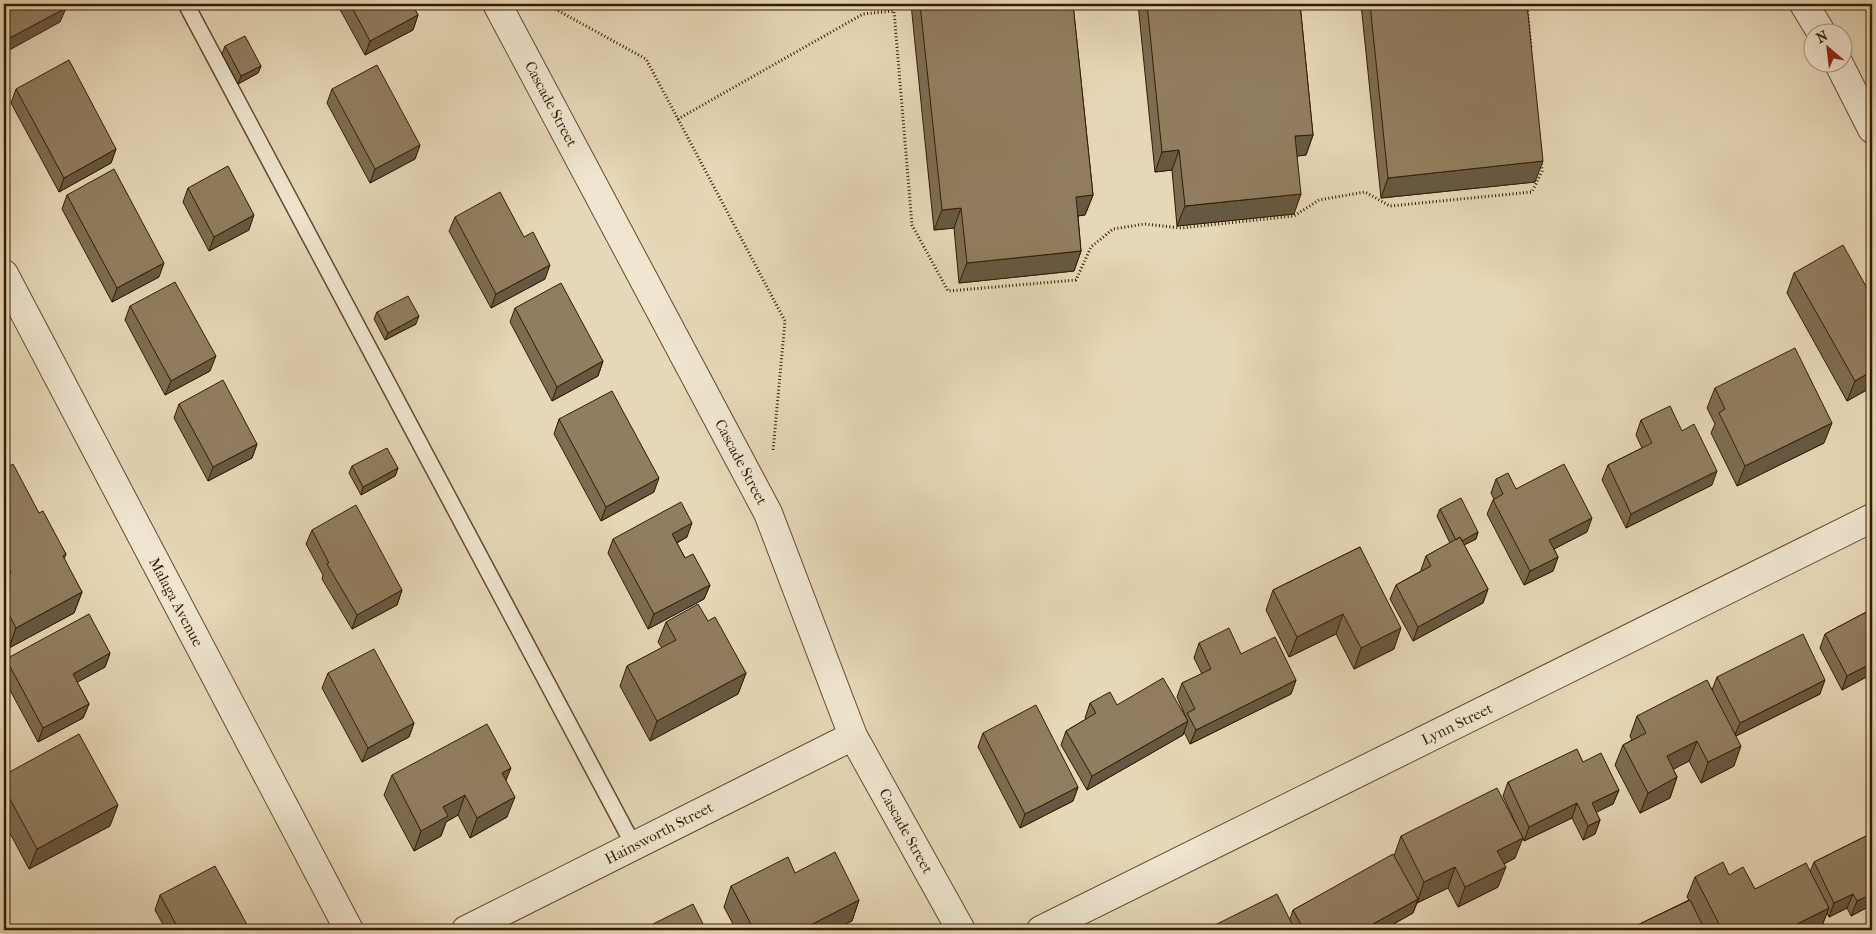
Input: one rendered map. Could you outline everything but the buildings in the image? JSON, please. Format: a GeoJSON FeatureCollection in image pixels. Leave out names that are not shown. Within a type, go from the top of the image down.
{"type":"FeatureCollection","features":[{"type":"Feature","properties":{"kind":"street","name":"Cascade Street"},"geometry":{"type":"LineString","coordinates":[[497,4],[768,513],[852,736],[961,930]]}},
{"type":"Feature","properties":{"kind":"street"},"geometry":{"type":"LineString","coordinates":[[1804,4],[1815,22]]}},
{"type":"Feature","properties":{"kind":"street"},"geometry":{"type":"LineString","coordinates":[[1843,72],[1872,129]]}},
{"type":"Feature","properties":{"kind":"street","name":"Malaga Avenue"},"geometry":{"type":"LineString","coordinates":[[4,274],[349,930]]}},
{"type":"Feature","properties":{"kind":"street","name":"Lynn Street"},"geometry":{"type":"LineString","coordinates":[[1041,930],[1872,518]]}},
{"type":"Feature","properties":{"kind":"street","name":"Hainsworth Street"},"geometry":{"type":"LineString","coordinates":[[466,930],[852,736]]}},
{"type":"Feature","properties":{"kind":"lane"},"geometry":{"type":"LineString","coordinates":[[186,4],[634,846]]}},
{"type":"Feature","properties":{"kind":"path"},"geometry":{"type":"LineString","coordinates":[[546,4],[646,59],[785,321],[773,456]]}},
{"type":"Feature","properties":{"kind":"path"},"geometry":{"type":"LineString","coordinates":[[1527,4],[1532,53]]}},
{"type":"Feature","properties":{"kind":"path"},"geometry":{"type":"LineString","coordinates":[[678,119],[863,14],[894,11],[912,225],[948,290],[1076,280],[1091,247],[1113,229],[1145,224],[1181,228],[1294,216],[1319,200],[1364,192],[1390,206],[1532,192],[1542,171],[1541,151]]}}]}
